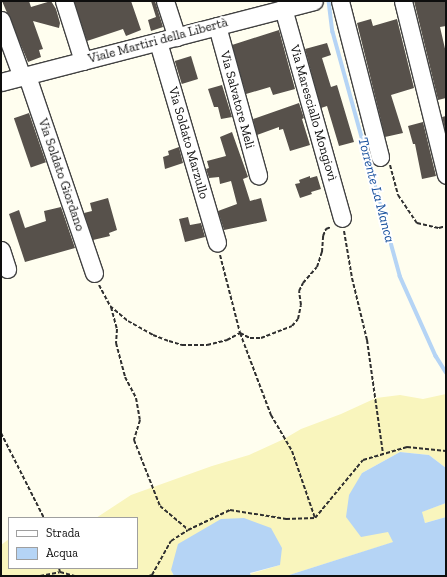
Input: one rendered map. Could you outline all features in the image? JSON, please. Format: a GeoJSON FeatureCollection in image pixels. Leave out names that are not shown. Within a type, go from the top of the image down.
{"type":"FeatureCollection","features":[{"type":"Feature","properties":{"kind":"street"},"geometry":{"type":"LineString","coordinates":[[64,1],[83,61]]}},
{"type":"Feature","properties":{"kind":"street"},"geometry":{"type":"LineString","coordinates":[[165,1],[177,37]]}},
{"type":"Feature","properties":{"kind":"street","name":"Viale Martiri della Libertà"},"geometry":{"type":"LineString","coordinates":[[1,82],[313,1]]}},
{"type":"Feature","properties":{"kind":"street"},"geometry":{"type":"LineString","coordinates":[[340,1],[380,157]]}},
{"type":"Feature","properties":{"kind":"street"},"geometry":{"type":"LineString","coordinates":[[403,1],[446,175]]}},
{"type":"Feature","properties":{"kind":"street","name":"Via Maresciallo Mongiovì"},"geometry":{"type":"LineString","coordinates":[[283,8],[342,218]]}},
{"type":"Feature","properties":{"kind":"street","name":"Via Soldato Giordano"},"geometry":{"type":"LineString","coordinates":[[1,20],[25,76],[94,273]]}},
{"type":"Feature","properties":{"kind":"street","name":"Via Salvatore Meli"},"geometry":{"type":"LineString","coordinates":[[217,26],[258,175]]}},
{"type":"Feature","properties":{"kind":"street","name":"Via Soldato Marzullo"},"geometry":{"type":"LineString","coordinates":[[158,42],[217,244]]}},
{"type":"Feature","properties":{"kind":"street"},"geometry":{"type":"LineString","coordinates":[[1,250],[7,269]]}},
{"type":"Feature","properties":{"kind":"path"},"geometry":{"type":"LineString","coordinates":[[380,157],[392,166],[398,195],[417,223],[439,228],[446,226]]}},
{"type":"Feature","properties":{"kind":"path"},"geometry":{"type":"LineString","coordinates":[[240,333],[250,338],[261,338],[292,326],[298,319],[301,305],[299,291],[321,260],[323,236],[326,230],[340,223],[342,218]]}},
{"type":"Feature","properties":{"kind":"path"},"geometry":{"type":"LineString","coordinates":[[342,218],[352,278],[367,340],[383,454]]}},
{"type":"Feature","properties":{"kind":"path"},"geometry":{"type":"LineString","coordinates":[[217,244],[240,333],[271,415],[292,451],[315,518]]}},
{"type":"Feature","properties":{"kind":"path"},"geometry":{"type":"LineString","coordinates":[[94,273],[101,292],[110,306],[117,329],[116,343],[125,377],[136,398],[140,420],[134,440],[160,506],[188,530]]}},
{"type":"Feature","properties":{"kind":"path"},"geometry":{"type":"LineString","coordinates":[[110,306],[128,321],[153,335],[182,345],[207,345],[227,340],[240,333]]}},
{"type":"Feature","properties":{"kind":"path"},"geometry":{"type":"LineString","coordinates":[[1,433],[43,517]]}},
{"type":"Feature","properties":{"kind":"path"},"geometry":{"type":"LineString","coordinates":[[150,576],[152,575],[171,541],[188,530],[230,510],[286,519],[315,518],[363,460],[407,446],[446,451]]}},
{"type":"Feature","properties":{"kind":"path"},"geometry":{"type":"LineString","coordinates":[[40,576],[60,572],[75,576]]}},
{"type":"Feature","properties":{"kind":"sand"},"geometry":{"type":"Polygon","coordinates":[[[446,394],[446,468],[429,455],[400,452],[362,473],[394,542],[286,576],[251,576],[250,574],[280,565],[171,570],[174,576],[1,576],[1,545],[8,540],[8,569],[138,569],[138,517],[98,517],[131,495],[212,466],[249,455],[284,439],[301,429],[341,414],[376,398],[400,395],[423,399],[446,394]]]}},
{"type":"Feature","properties":{"kind":"sand"},"geometry":{"type":"Polygon","coordinates":[[[446,503],[446,517],[425,523],[421,512],[446,503]]]}},
{"type":"Feature","properties":{"kind":"water"},"geometry":{"type":"Polygon","coordinates":[[[400,452],[429,455],[446,468],[446,503],[422,512],[425,523],[446,517],[446,576],[286,576],[393,542],[388,532],[361,537],[346,517],[349,495],[362,473],[400,452]]]}},
{"type":"Feature","properties":{"kind":"water"},"geometry":{"type":"Polygon","coordinates":[[[244,518],[271,528],[282,548],[280,565],[250,573],[251,576],[174,576],[171,570],[178,544],[221,519],[244,518]]]}},
{"type":"Feature","properties":{"kind":"building"},"geometry":{"type":"Polygon","coordinates":[[[2,1],[29,1],[31,7],[51,1],[56,9],[60,23],[59,28],[33,21],[43,49],[39,50],[41,57],[28,62],[2,1]]]}},
{"type":"Feature","properties":{"kind":"building"},"geometry":{"type":"Polygon","coordinates":[[[74,1],[131,1],[141,30],[126,36],[123,29],[87,41],[74,1]]]}},
{"type":"Feature","properties":{"kind":"building"},"geometry":{"type":"Polygon","coordinates":[[[151,1],[155,1],[163,27],[151,31],[148,20],[156,17],[151,1]]]}},
{"type":"Feature","properties":{"kind":"building"},"geometry":{"type":"Polygon","coordinates":[[[414,1],[446,1],[446,26],[440,27],[446,53],[446,98],[438,100],[414,1]]]}},
{"type":"Feature","properties":{"kind":"building"},"geometry":{"type":"Polygon","coordinates":[[[371,19],[373,26],[397,19],[414,88],[391,95],[403,133],[385,137],[357,23],[371,19]]]}},
{"type":"Feature","properties":{"kind":"building"},"geometry":{"type":"Polygon","coordinates":[[[279,30],[295,89],[273,95],[270,87],[246,94],[232,45],[279,30]]]}},
{"type":"Feature","properties":{"kind":"building"},"geometry":{"type":"Polygon","coordinates":[[[327,43],[331,55],[322,58],[331,87],[337,85],[354,142],[339,146],[327,106],[321,108],[305,49],[327,43]]]}},
{"type":"Feature","properties":{"kind":"building"},"geometry":{"type":"Polygon","coordinates":[[[191,56],[198,79],[182,84],[175,61],[191,56]]]}},
{"type":"Feature","properties":{"kind":"building"},"geometry":{"type":"Polygon","coordinates":[[[222,85],[232,117],[221,119],[218,107],[214,107],[208,89],[222,85]]]}},
{"type":"Feature","properties":{"kind":"building"},"geometry":{"type":"Polygon","coordinates":[[[299,103],[310,145],[290,151],[283,129],[279,130],[279,127],[257,135],[253,119],[299,103]]]}},
{"type":"Feature","properties":{"kind":"building"},"geometry":{"type":"Polygon","coordinates":[[[29,113],[46,162],[31,167],[14,118],[29,113]]]}},
{"type":"Feature","properties":{"kind":"building"},"geometry":{"type":"Polygon","coordinates":[[[446,116],[446,133],[442,117],[446,116]]]}},
{"type":"Feature","properties":{"kind":"building"},"geometry":{"type":"Polygon","coordinates":[[[423,122],[436,176],[422,179],[415,144],[413,144],[408,126],[423,122]]]}},
{"type":"Feature","properties":{"kind":"building"},"geometry":{"type":"Polygon","coordinates":[[[232,132],[248,177],[243,179],[250,201],[261,198],[267,221],[224,230],[218,211],[237,204],[231,181],[220,184],[219,177],[209,178],[206,169],[209,168],[207,161],[226,156],[220,137],[232,132]]]}},
{"type":"Feature","properties":{"kind":"building"},"geometry":{"type":"Polygon","coordinates":[[[179,147],[183,163],[165,169],[163,157],[169,155],[168,151],[179,147]]]}},
{"type":"Feature","properties":{"kind":"building"},"geometry":{"type":"Polygon","coordinates":[[[310,176],[310,178],[317,176],[321,189],[300,198],[295,184],[300,183],[299,180],[310,176]]]}},
{"type":"Feature","properties":{"kind":"building"},"geometry":{"type":"Polygon","coordinates":[[[108,198],[117,230],[109,233],[110,236],[93,240],[84,213],[92,211],[90,203],[108,198]]]}},
{"type":"Feature","properties":{"kind":"building"},"geometry":{"type":"Polygon","coordinates":[[[61,207],[75,248],[25,262],[9,214],[19,210],[25,228],[46,221],[44,211],[61,207]]]}},
{"type":"Feature","properties":{"kind":"building"},"geometry":{"type":"Polygon","coordinates":[[[188,217],[190,225],[201,223],[205,237],[185,242],[179,219],[188,217]]]}},
{"type":"Feature","properties":{"kind":"waterway","name":"Torrente La Manca"},"geometry":{"type":"LineString","coordinates":[[329,1],[333,32],[400,276],[436,356],[446,372]]}}]}
